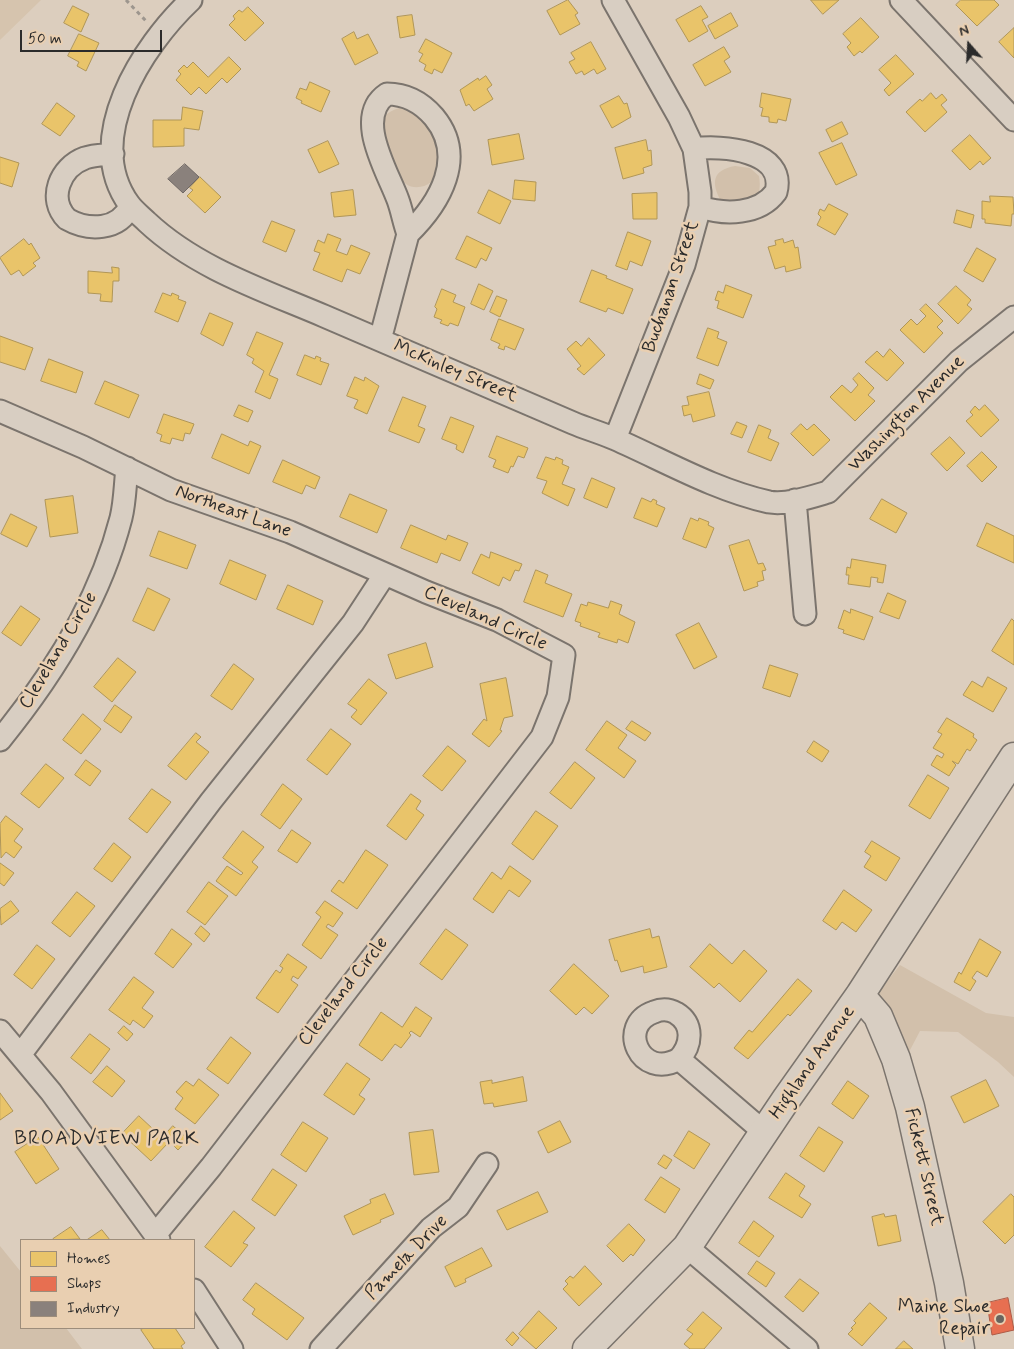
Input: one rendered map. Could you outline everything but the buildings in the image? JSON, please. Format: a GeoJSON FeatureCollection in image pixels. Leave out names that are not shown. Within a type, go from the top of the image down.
{"type":"FeatureCollection","features":[{"type":"Feature","properties":{"kind":"street","name":"McKinley Street"},"geometry":{"type":"LineString","coordinates":[[191,0],[160,34],[134,74],[119,108],[112,141],[120,185],[130,206],[169,241],[220,271],[615,439],[658,461],[738,493],[772,502],[795,500]]}},
{"type":"Feature","properties":{"kind":"street","name":"Buchanan Street"},"geometry":{"type":"LineString","coordinates":[[613,0],[668,95],[694,149],[700,192],[700,207],[684,265],[615,439]]}},
{"type":"Feature","properties":{"kind":"street"},"geometry":{"type":"LineString","coordinates":[[901,0],[1014,120]]}},
{"type":"Feature","properties":{"kind":"street"},"geometry":{"type":"LineString","coordinates":[[380,340],[408,234],[428,211],[444,182],[450,162],[449,145],[444,130],[428,111],[404,96],[388,94],[380,99],[375,109],[373,127],[376,145],[398,200],[408,234]]}},
{"type":"Feature","properties":{"kind":"street"},"geometry":{"type":"LineString","coordinates":[[694,149],[716,147],[739,150],[764,160],[777,173],[778,178],[776,192],[758,206],[724,212],[700,207]]}},
{"type":"Feature","properties":{"kind":"street"},"geometry":{"type":"LineString","coordinates":[[113,154],[84,158],[69,168],[56,192],[59,208],[62,215],[72,222],[95,227],[117,222],[128,212],[130,206]]}},
{"type":"Feature","properties":{"kind":"street","name":"Washington Avenue"},"geometry":{"type":"LineString","coordinates":[[795,500],[828,492],[959,361],[1014,316]]}},
{"type":"Feature","properties":{"kind":"street","name":"Northeast Lane"},"geometry":{"type":"LineString","coordinates":[[0,411],[83,447],[172,490],[290,532],[385,574]]}},
{"type":"Feature","properties":{"kind":"street","name":"Cleveland Circle"},"geometry":{"type":"LineString","coordinates":[[0,740],[30,701],[84,614],[101,578],[121,517],[127,468]]}},
{"type":"Feature","properties":{"kind":"street"},"geometry":{"type":"LineString","coordinates":[[795,500],[805,614]]}},
{"type":"Feature","properties":{"kind":"street"},"geometry":{"type":"LineString","coordinates":[[20,1055],[211,802],[353,623],[385,574]]}},
{"type":"Feature","properties":{"kind":"street","name":"Cleveland Circle"},"geometry":{"type":"LineString","coordinates":[[157,1237],[530,754],[542,737],[554,710],[558,697],[564,654],[497,620],[385,574]]}},
{"type":"Feature","properties":{"kind":"street","name":"Highland Avenue"},"geometry":{"type":"LineString","coordinates":[[587,1349],[687,1247],[764,1132],[860,995],[1014,757]]}},
{"type":"Feature","properties":{"kind":"street","name":"Fickett Street"},"geometry":{"type":"LineString","coordinates":[[860,995],[878,1016],[896,1059],[910,1107],[949,1283],[960,1349]]}},
{"type":"Feature","properties":{"kind":"street"},"geometry":{"type":"LineString","coordinates":[[0,1031],[51,1092],[157,1237]]}},
{"type":"Feature","properties":{"kind":"street"},"geometry":{"type":"LineString","coordinates":[[679,1059],[764,1132]]}},
{"type":"Feature","properties":{"kind":"street","name":"Pamela Drive"},"geometry":{"type":"LineString","coordinates":[[321,1349],[431,1228],[458,1207],[487,1164]]}},
{"type":"Feature","properties":{"kind":"street"},"geometry":{"type":"LineString","coordinates":[[687,1247],[806,1349]]}},
{"type":"Feature","properties":{"kind":"street"},"geometry":{"type":"LineString","coordinates":[[195,1292],[232,1349]]}},
{"type":"Feature","properties":{"kind":"path"},"geometry":{"type":"LineString","coordinates":[[126,0],[160,34]]}},
{"type":"Feature","properties":{"kind":"shaded area"},"geometry":{"type":"Polygon","coordinates":[[[0,0],[41,0],[0,40],[0,0]]]}},
{"type":"Feature","properties":{"kind":"shaded area"},"geometry":{"type":"Polygon","coordinates":[[[399,108],[417,116],[431,131],[436,140],[439,159],[435,176],[431,182],[422,187],[409,186],[403,182],[385,143],[382,122],[385,116],[399,108]]]}},
{"type":"Feature","properties":{"kind":"shaded area"},"geometry":{"type":"Polygon","coordinates":[[[735,166],[750,168],[759,176],[760,186],[758,194],[751,202],[721,201],[716,188],[716,178],[722,171],[735,166]]]}},
{"type":"Feature","properties":{"kind":"shaded area"},"geometry":{"type":"Polygon","coordinates":[[[900,965],[986,1013],[1014,1017],[1014,1077],[998,1062],[958,1032],[920,1031],[909,1052],[891,1014],[878,993],[900,965]]]}},
{"type":"Feature","properties":{"kind":"shaded area"},"geometry":{"type":"Polygon","coordinates":[[[0,1246],[20,1271],[20,1329],[67,1329],[82,1349],[0,1349],[0,1246]]]}},
{"type":"Feature","properties":{"kind":"place","name":"Maine Shoe Repair"},"geometry":{"type":"Point","coordinates":[1000,1319]}},
{"type":"Feature","properties":{"kind":"district","name":"BROADVIEW PARK"},"geometry":{"type":"Point","coordinates":[107,1140]}}]}
